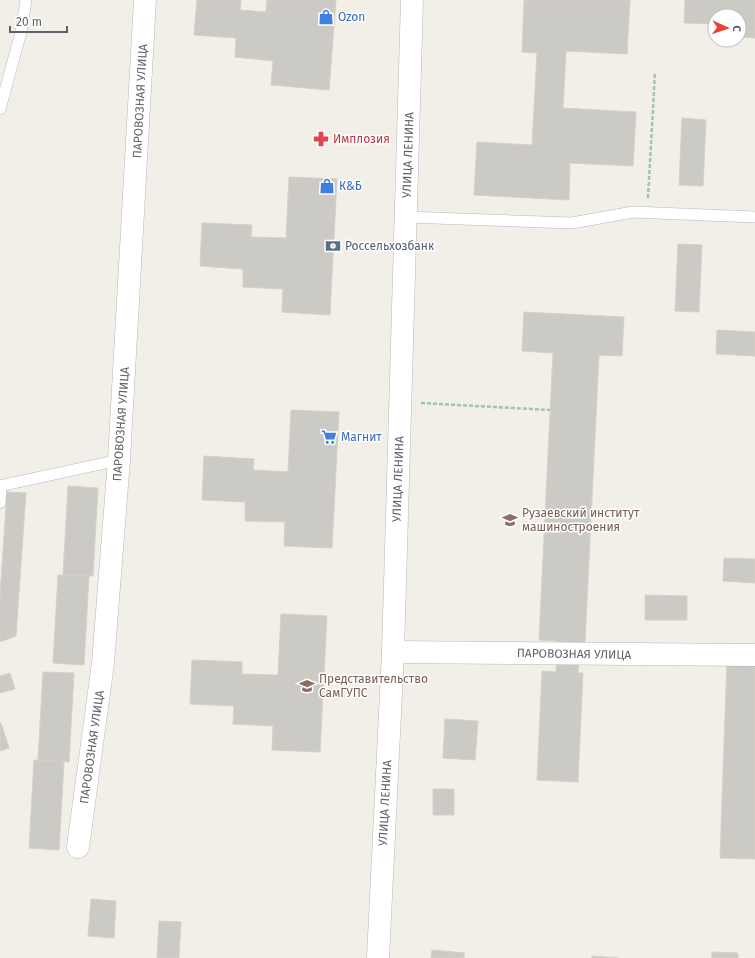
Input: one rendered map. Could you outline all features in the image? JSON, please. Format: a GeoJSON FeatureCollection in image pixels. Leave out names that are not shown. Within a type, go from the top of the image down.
{"type":"FeatureCollection","features":[{"type":"Feature","properties":{"kind":"street","name":"ПАРОВОЗНАЯ УЛИЦА"},"geometry":{"type":"LineString","coordinates":[[78,847],[103,663],[119,460],[146,0]]}},
{"type":"Feature","properties":{"kind":"street","name":"УЛИЦА ЛЕНИНА"},"geometry":{"type":"LineString","coordinates":[[378,958],[393,652],[412,0]]}},
{"type":"Feature","properties":{"kind":"street","name":"ПАРОВОЗНАЯ УЛИЦА"},"geometry":{"type":"LineString","coordinates":[[393,652],[755,656]]}},
{"type":"Feature","properties":{"kind":"lane"},"geometry":{"type":"LineString","coordinates":[[0,108],[21,32],[26,0]]}},
{"type":"Feature","properties":{"kind":"lane"},"geometry":{"type":"LineString","coordinates":[[406,217],[572,223],[632,212],[755,217]]}},
{"type":"Feature","properties":{"kind":"lane"},"geometry":{"type":"LineString","coordinates":[[0,503],[1,486],[119,460]]}},
{"type":"Feature","properties":{"kind":"path"},"geometry":{"type":"LineString","coordinates":[[647,212],[655,73]]}},
{"type":"Feature","properties":{"kind":"path"},"geometry":{"type":"LineString","coordinates":[[400,402],[550,410]]}},
{"type":"Feature","properties":{"kind":"building"},"geometry":{"type":"Polygon","coordinates":[[[197,0],[241,0],[240,10],[266,12],[267,0],[336,0],[329,90],[271,85],[273,61],[235,57],[236,38],[194,35],[197,0]]]}},
{"type":"Feature","properties":{"kind":"building"},"geometry":{"type":"Polygon","coordinates":[[[524,0],[630,0],[627,54],[566,51],[563,108],[636,112],[633,166],[570,163],[569,200],[474,195],[477,142],[532,145],[537,53],[522,52],[524,0]]]}},
{"type":"Feature","properties":{"kind":"building"},"geometry":{"type":"Polygon","coordinates":[[[685,0],[755,0],[755,38],[747,38],[747,8],[707,8],[707,24],[684,23],[685,0]]]}},
{"type":"Feature","properties":{"kind":"building"},"geometry":{"type":"Polygon","coordinates":[[[682,118],[706,120],[703,186],[679,185],[682,118]]]}},
{"type":"Feature","properties":{"kind":"building"},"geometry":{"type":"Polygon","coordinates":[[[289,177],[337,179],[330,315],[282,312],[283,289],[243,287],[243,269],[200,266],[202,223],[252,225],[251,237],[286,238],[289,177]]]}},
{"type":"Feature","properties":{"kind":"building"},"geometry":{"type":"Polygon","coordinates":[[[678,244],[702,245],[699,312],[675,311],[678,244]]]}},
{"type":"Feature","properties":{"kind":"building"},"geometry":{"type":"Polygon","coordinates":[[[524,312],[624,317],[622,356],[599,355],[585,642],[580,642],[578,673],[583,673],[578,782],[537,780],[542,671],[556,672],[557,641],[539,640],[553,353],[522,351],[524,312]]]}},
{"type":"Feature","properties":{"kind":"building"},"geometry":{"type":"Polygon","coordinates":[[[717,330],[755,332],[755,356],[716,354],[717,330]]]}},
{"type":"Feature","properties":{"kind":"building"},"geometry":{"type":"Polygon","coordinates":[[[291,410],[339,412],[332,548],[284,546],[285,522],[245,521],[245,502],[202,500],[204,456],[254,459],[253,470],[288,472],[291,410]]]}},
{"type":"Feature","properties":{"kind":"building"},"geometry":{"type":"Polygon","coordinates":[[[68,486],[98,488],[93,576],[63,575],[68,486]]]}},
{"type":"Feature","properties":{"kind":"building"},"geometry":{"type":"Polygon","coordinates":[[[7,492],[26,493],[16,636],[0,642],[0,595],[7,492]]]}},
{"type":"Feature","properties":{"kind":"building"},"geometry":{"type":"Polygon","coordinates":[[[724,558],[755,559],[755,583],[723,581],[724,558]]]}},
{"type":"Feature","properties":{"kind":"building"},"geometry":{"type":"Polygon","coordinates":[[[58,575],[89,576],[84,665],[53,663],[58,575]]]}},
{"type":"Feature","properties":{"kind":"building"},"geometry":{"type":"Polygon","coordinates":[[[645,595],[687,596],[687,620],[645,620],[645,595]]]}},
{"type":"Feature","properties":{"kind":"building"},"geometry":{"type":"Polygon","coordinates":[[[281,614],[327,616],[320,752],[272,750],[273,726],[233,724],[234,706],[190,704],[192,660],[242,662],[242,674],[278,675],[281,614]]]}},
{"type":"Feature","properties":{"kind":"building"},"geometry":{"type":"Polygon","coordinates":[[[727,659],[755,660],[755,859],[720,858],[727,659]]]}},
{"type":"Feature","properties":{"kind":"building"},"geometry":{"type":"Polygon","coordinates":[[[43,672],[74,673],[69,762],[38,760],[43,672]]]}},
{"type":"Feature","properties":{"kind":"building"},"geometry":{"type":"Polygon","coordinates":[[[10,673],[15,689],[0,693],[0,676],[10,673]]]}},
{"type":"Feature","properties":{"kind":"building"},"geometry":{"type":"Polygon","coordinates":[[[445,719],[478,721],[475,760],[443,758],[445,719]]]}},
{"type":"Feature","properties":{"kind":"building"},"geometry":{"type":"Polygon","coordinates":[[[0,723],[9,748],[0,751],[0,723]]]}},
{"type":"Feature","properties":{"kind":"building"},"geometry":{"type":"Polygon","coordinates":[[[34,760],[64,762],[59,850],[29,848],[34,760]]]}},
{"type":"Feature","properties":{"kind":"building"},"geometry":{"type":"Polygon","coordinates":[[[433,789],[454,789],[454,815],[433,815],[433,789]]]}},
{"type":"Feature","properties":{"kind":"building"},"geometry":{"type":"Polygon","coordinates":[[[91,899],[116,901],[114,938],[88,936],[91,899]]]}},
{"type":"Feature","properties":{"kind":"building"},"geometry":{"type":"Polygon","coordinates":[[[159,921],[181,922],[179,958],[157,958],[159,921]]]}},
{"type":"Feature","properties":{"kind":"building"},"geometry":{"type":"Polygon","coordinates":[[[432,950],[464,953],[464,958],[431,958],[432,950]]]}},
{"type":"Feature","properties":{"kind":"building"},"geometry":{"type":"Polygon","coordinates":[[[712,952],[738,953],[738,958],[712,958],[712,952]]]}},
{"type":"Feature","properties":{"kind":"building"},"geometry":{"type":"Polygon","coordinates":[[[592,956],[619,958],[592,958],[592,956]]]}},
{"type":"Feature","properties":{"kind":"place","name":"Ozon"},"geometry":{"type":"Point","coordinates":[326,17]}},
{"type":"Feature","properties":{"kind":"place","name":"Имплозия"},"geometry":{"type":"Point","coordinates":[321,139]}},
{"type":"Feature","properties":{"kind":"place","name":"К&Б"},"geometry":{"type":"Point","coordinates":[327,186]}},
{"type":"Feature","properties":{"kind":"place","name":"Россельхозбанк"},"geometry":{"type":"Point","coordinates":[333,246]}},
{"type":"Feature","properties":{"kind":"place","name":"Магнит"},"geometry":{"type":"Point","coordinates":[329,437]}},
{"type":"Feature","properties":{"kind":"place","name":"Рузаевский институт машиностроения"},"geometry":{"type":"Point","coordinates":[510,520]}},
{"type":"Feature","properties":{"kind":"place","name":"Представительство СамГУПС"},"geometry":{"type":"Point","coordinates":[307,686]}}]}
